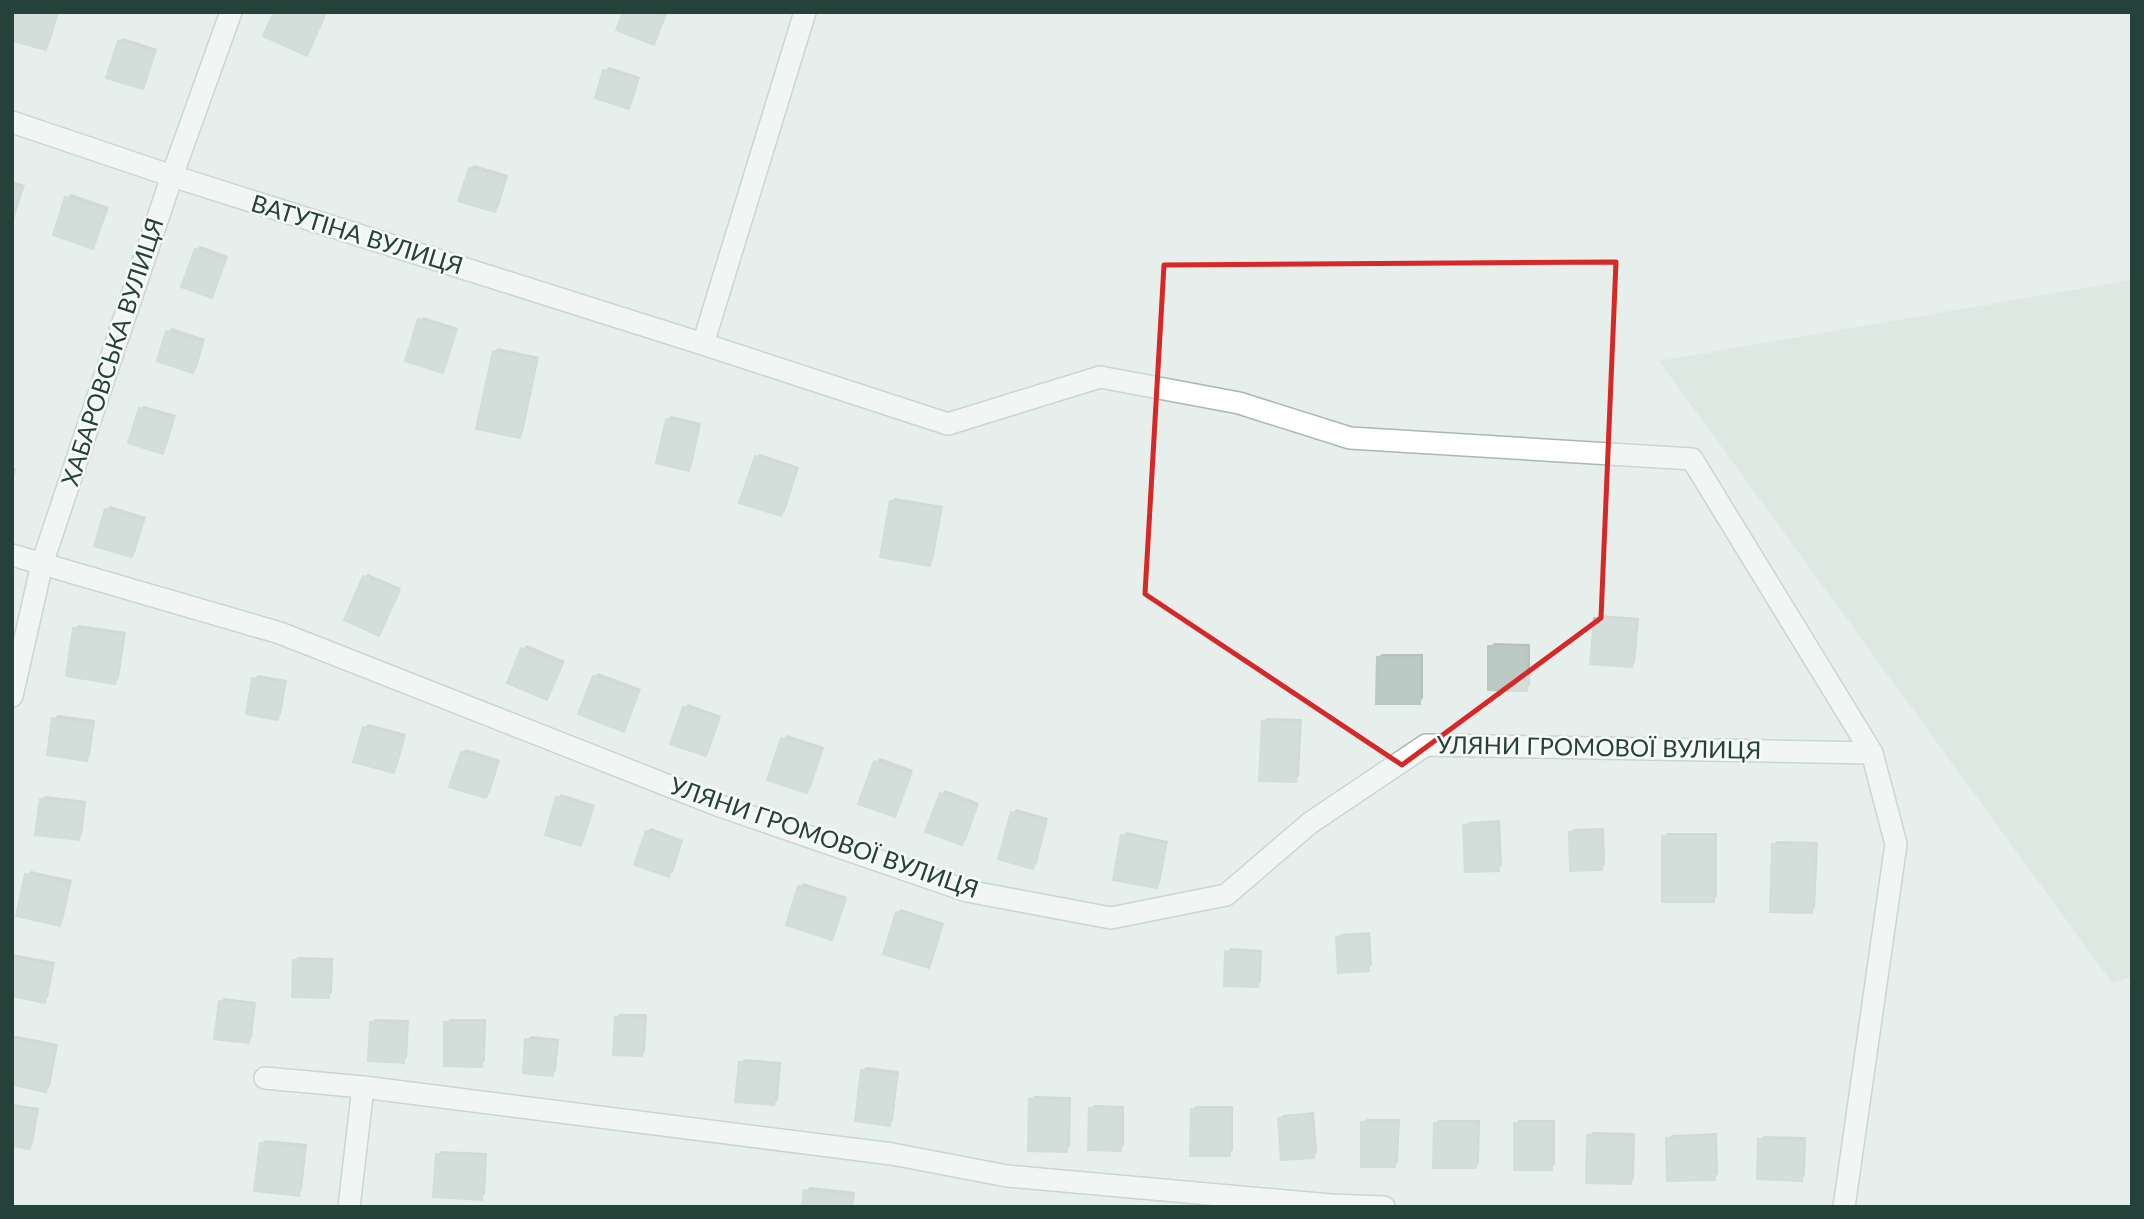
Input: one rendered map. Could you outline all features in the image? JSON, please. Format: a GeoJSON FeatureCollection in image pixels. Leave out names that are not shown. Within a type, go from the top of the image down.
{"type":"FeatureCollection","features":[{"type":"Feature","properties":{"kind":"street","name":"ХАБАРОВСЬКА ВУЛИЦЯ"},"geometry":{"type":"LineString","coordinates":[[12,696],[42,564],[172,176],[231,12]]}},
{"type":"Feature","properties":{"kind":"street"},"geometry":{"type":"LineString","coordinates":[[703,344],[805,12]]}},
{"type":"Feature","properties":{"kind":"street","name":"ВАТУТІНА ВУЛИЦЯ"},"geometry":{"type":"LineString","coordinates":[[12,122],[172,176],[948,424],[1100,377],[1239,403],[1350,438],[1692,459],[1872,753]]}},
{"type":"Feature","properties":{"kind":"street","name":"УЛЯНИ ГРОМОВОЇ ВУЛИЦЯ"},"geometry":{"type":"LineString","coordinates":[[12,555],[279,633],[720,806],[967,891],[1111,918],[1226,895],[1310,823],[1426,745],[1872,753]]}},
{"type":"Feature","properties":{"kind":"street"},"geometry":{"type":"LineString","coordinates":[[1844,1207],[1896,844],[1872,753]]}},
{"type":"Feature","properties":{"kind":"street"},"geometry":{"type":"LineString","coordinates":[[265,1078],[363,1087],[892,1154],[1007,1176],[1331,1205],[1384,1207]]}},
{"type":"Feature","properties":{"kind":"street"},"geometry":{"type":"LineString","coordinates":[[349,1207],[363,1087]]}},
{"type":"Feature","properties":{"kind":"highlighted area"},"geometry":{"type":"Polygon","coordinates":[[[1616,262],[1601,618],[1402,765],[1145,594],[1164,265],[1616,262]]]}},
{"type":"Feature","properties":{"kind":"shaded area"},"geometry":{"type":"Polygon","coordinates":[[[2132,280],[2132,977],[2112,983],[1659,361],[2132,280]]]}},
{"type":"Feature","properties":{"kind":"building"},"geometry":{"type":"Polygon","coordinates":[[[15,12],[46,12],[56,15],[46,50],[12,41],[15,12]]]}},
{"type":"Feature","properties":{"kind":"building"},"geometry":{"type":"Polygon","coordinates":[[[274,12],[318,12],[325,15],[307,56],[263,36],[274,12]]]}},
{"type":"Feature","properties":{"kind":"building"},"geometry":{"type":"Polygon","coordinates":[[[623,12],[651,12],[664,17],[654,45],[616,30],[623,12]]]}},
{"type":"Feature","properties":{"kind":"building"},"geometry":{"type":"Polygon","coordinates":[[[118,41],[155,52],[143,89],[106,78],[118,41]]]}},
{"type":"Feature","properties":{"kind":"building"},"geometry":{"type":"Polygon","coordinates":[[[603,70],[638,80],[629,109],[595,98],[603,70]]]}},
{"type":"Feature","properties":{"kind":"building"},"geometry":{"type":"Polygon","coordinates":[[[469,168],[505,179],[495,212],[458,201],[469,168]]]}},
{"type":"Feature","properties":{"kind":"building"},"geometry":{"type":"Polygon","coordinates":[[[12,185],[22,188],[12,220],[12,185]]]}},
{"type":"Feature","properties":{"kind":"building"},"geometry":{"type":"Polygon","coordinates":[[[65,197],[106,211],[93,249],[53,235],[65,197]]]}},
{"type":"Feature","properties":{"kind":"building"},"geometry":{"type":"Polygon","coordinates":[[[195,249],[225,260],[212,298],[181,287],[195,249]]]}},
{"type":"Feature","properties":{"kind":"building"},"geometry":{"type":"Polygon","coordinates":[[[418,319],[456,331],[443,373],[405,361],[418,319]]]}},
{"type":"Feature","properties":{"kind":"building"},"geometry":{"type":"Polygon","coordinates":[[[166,331],[203,343],[193,373],[157,361],[166,331]]]}},
{"type":"Feature","properties":{"kind":"building"},"geometry":{"type":"Polygon","coordinates":[[[493,351],[536,360],[520,438],[476,429],[493,351]]]}},
{"type":"Feature","properties":{"kind":"building"},"geometry":{"type":"Polygon","coordinates":[[[139,408],[173,419],[163,454],[128,443],[139,408]]]}},
{"type":"Feature","properties":{"kind":"building"},"geometry":{"type":"Polygon","coordinates":[[[666,419],[699,427],[689,471],[656,463],[666,419]]]}},
{"type":"Feature","properties":{"kind":"building"},"geometry":{"type":"Polygon","coordinates":[[[755,456],[797,470],[781,516],[739,503],[755,456]]]}},
{"type":"Feature","properties":{"kind":"building"},"geometry":{"type":"Polygon","coordinates":[[[890,501],[940,509],[930,566],[880,557],[890,501]]]}},
{"type":"Feature","properties":{"kind":"building"},"geometry":{"type":"Polygon","coordinates":[[[105,509],[143,521],[132,557],[94,546],[105,509]]]}},
{"type":"Feature","properties":{"kind":"building"},"geometry":{"type":"Polygon","coordinates":[[[363,576],[399,592],[379,636],[344,620],[363,576]]]}},
{"type":"Feature","properties":{"kind":"building"},"geometry":{"type":"Polygon","coordinates":[[[1594,618],[1636,621],[1632,667],[1590,664],[1594,618]]]}},
{"type":"Feature","properties":{"kind":"building"},"geometry":{"type":"Polygon","coordinates":[[[73,628],[123,635],[115,684],[66,676],[73,628]]]}},
{"type":"Feature","properties":{"kind":"building"},"geometry":{"type":"Polygon","coordinates":[[[1488,646],[1527,647],[1527,691],[1488,690],[1488,646]]]}},
{"type":"Feature","properties":{"kind":"building"},"geometry":{"type":"Polygon","coordinates":[[[521,648],[562,665],[547,700],[507,683],[521,648]]]}},
{"type":"Feature","properties":{"kind":"building"},"geometry":{"type":"Polygon","coordinates":[[[1377,657],[1420,657],[1420,704],[1376,704],[1377,657]]]}},
{"type":"Feature","properties":{"kind":"building"},"geometry":{"type":"Polygon","coordinates":[[[593,676],[638,693],[624,732],[578,714],[593,676]]]}},
{"type":"Feature","properties":{"kind":"building"},"geometry":{"type":"Polygon","coordinates":[[[252,678],[284,683],[278,720],[246,714],[252,678]]]}},
{"type":"Feature","properties":{"kind":"building"},"geometry":{"type":"Polygon","coordinates":[[[683,707],[719,719],[706,756],[670,744],[683,707]]]}},
{"type":"Feature","properties":{"kind":"building"},"geometry":{"type":"Polygon","coordinates":[[[52,718],[92,724],[87,761],[47,755],[52,718]]]}},
{"type":"Feature","properties":{"kind":"building"},"geometry":{"type":"Polygon","coordinates":[[[1262,721],[1299,722],[1296,782],[1259,781],[1262,721]]]}},
{"type":"Feature","properties":{"kind":"building"},"geometry":{"type":"Polygon","coordinates":[[[363,727],[404,738],[394,773],[353,762],[363,727]]]}},
{"type":"Feature","properties":{"kind":"building"},"geometry":{"type":"Polygon","coordinates":[[[781,738],[821,751],[807,793],[767,780],[781,738]]]}},
{"type":"Feature","properties":{"kind":"building"},"geometry":{"type":"Polygon","coordinates":[[[461,752],[498,763],[486,798],[449,787],[461,752]]]}},
{"type":"Feature","properties":{"kind":"building"},"geometry":{"type":"Polygon","coordinates":[[[874,761],[911,774],[895,817],[858,804],[874,761]]]}},
{"type":"Feature","properties":{"kind":"building"},"geometry":{"type":"Polygon","coordinates":[[[940,793],[977,807],[962,845],[925,832],[940,793]]]}},
{"type":"Feature","properties":{"kind":"building"},"geometry":{"type":"Polygon","coordinates":[[[556,797],[593,808],[581,846],[545,835],[556,797]]]}},
{"type":"Feature","properties":{"kind":"building"},"geometry":{"type":"Polygon","coordinates":[[[40,799],[83,804],[79,840],[35,835],[40,799]]]}},
{"type":"Feature","properties":{"kind":"building"},"geometry":{"type":"Polygon","coordinates":[[[1011,812],[1046,822],[1033,869],[998,859],[1011,812]]]}},
{"type":"Feature","properties":{"kind":"building"},"geometry":{"type":"Polygon","coordinates":[[[1496,823],[1499,871],[1465,872],[1463,825],[1496,823]]]}},
{"type":"Feature","properties":{"kind":"building"},"geometry":{"type":"Polygon","coordinates":[[[646,831],[680,843],[669,877],[634,865],[646,831]]]}},
{"type":"Feature","properties":{"kind":"building"},"geometry":{"type":"Polygon","coordinates":[[[1601,831],[1602,870],[1570,871],[1569,832],[1601,831]]]}},
{"type":"Feature","properties":{"kind":"building"},"geometry":{"type":"Polygon","coordinates":[[[1121,835],[1165,844],[1157,888],[1113,880],[1121,835]]]}},
{"type":"Feature","properties":{"kind":"building"},"geometry":{"type":"Polygon","coordinates":[[[1662,836],[1714,836],[1714,902],[1662,902],[1662,836]]]}},
{"type":"Feature","properties":{"kind":"building"},"geometry":{"type":"Polygon","coordinates":[[[1772,844],[1815,845],[1812,913],[1770,912],[1772,844]]]}},
{"type":"Feature","properties":{"kind":"building"},"geometry":{"type":"Polygon","coordinates":[[[25,874],[69,884],[60,926],[16,916],[25,874]]]}},
{"type":"Feature","properties":{"kind":"building"},"geometry":{"type":"Polygon","coordinates":[[[798,886],[845,901],[832,940],[786,925],[798,886]]]}},
{"type":"Feature","properties":{"kind":"building"},"geometry":{"type":"Polygon","coordinates":[[[896,912],[942,926],[929,968],[883,954],[896,912]]]}},
{"type":"Feature","properties":{"kind":"building"},"geometry":{"type":"Polygon","coordinates":[[[1367,935],[1369,971],[1338,973],[1336,937],[1367,935]]]}},
{"type":"Feature","properties":{"kind":"building"},"geometry":{"type":"Polygon","coordinates":[[[1225,951],[1259,953],[1258,987],[1224,986],[1225,951]]]}},
{"type":"Feature","properties":{"kind":"building"},"geometry":{"type":"Polygon","coordinates":[[[12,958],[52,966],[45,1003],[12,996],[12,958]]]}},
{"type":"Feature","properties":{"kind":"building"},"geometry":{"type":"Polygon","coordinates":[[[293,960],[330,961],[329,998],[292,997],[293,960]]]}},
{"type":"Feature","properties":{"kind":"building"},"geometry":{"type":"Polygon","coordinates":[[[219,1001],[253,1005],[249,1043],[214,1039],[219,1001]]]}},
{"type":"Feature","properties":{"kind":"building"},"geometry":{"type":"Polygon","coordinates":[[[615,1017],[644,1018],[642,1056],[613,1055],[615,1017]]]}},
{"type":"Feature","properties":{"kind":"building"},"geometry":{"type":"Polygon","coordinates":[[[370,1022],[406,1024],[404,1063],[368,1061],[370,1022]]]}},
{"type":"Feature","properties":{"kind":"building"},"geometry":{"type":"Polygon","coordinates":[[[444,1022],[483,1022],[482,1067],[444,1066],[444,1022]]]}},
{"type":"Feature","properties":{"kind":"building"},"geometry":{"type":"Polygon","coordinates":[[[12,1039],[55,1048],[46,1092],[12,1085],[12,1039]]]}},
{"type":"Feature","properties":{"kind":"building"},"geometry":{"type":"Polygon","coordinates":[[[525,1039],[556,1042],[553,1076],[523,1073],[525,1039]]]}},
{"type":"Feature","properties":{"kind":"building"},"geometry":{"type":"Polygon","coordinates":[[[739,1062],[778,1065],[774,1105],[735,1102],[739,1062]]]}},
{"type":"Feature","properties":{"kind":"building"},"geometry":{"type":"Polygon","coordinates":[[[861,1070],[896,1075],[890,1126],[855,1121],[861,1070]]]}},
{"type":"Feature","properties":{"kind":"building"},"geometry":{"type":"Polygon","coordinates":[[[1029,1099],[1068,1100],[1067,1152],[1028,1151],[1029,1099]]]}},
{"type":"Feature","properties":{"kind":"building"},"geometry":{"type":"Polygon","coordinates":[[[12,1108],[36,1111],[30,1149],[12,1146],[12,1108]]]}},
{"type":"Feature","properties":{"kind":"building"},"geometry":{"type":"Polygon","coordinates":[[[1089,1108],[1121,1109],[1121,1151],[1088,1150],[1089,1108]]]}},
{"type":"Feature","properties":{"kind":"building"},"geometry":{"type":"Polygon","coordinates":[[[1191,1109],[1230,1109],[1230,1156],[1190,1156],[1191,1109]]]}},
{"type":"Feature","properties":{"kind":"building"},"geometry":{"type":"Polygon","coordinates":[[[1311,1115],[1314,1158],[1281,1160],[1278,1118],[1311,1115]]]}},
{"type":"Feature","properties":{"kind":"building"},"geometry":{"type":"Polygon","coordinates":[[[1361,1122],[1397,1122],[1395,1167],[1361,1167],[1361,1122]]]}},
{"type":"Feature","properties":{"kind":"building"},"geometry":{"type":"Polygon","coordinates":[[[1434,1123],[1477,1123],[1476,1168],[1433,1168],[1434,1123]]]}},
{"type":"Feature","properties":{"kind":"building"},"geometry":{"type":"Polygon","coordinates":[[[1514,1123],[1552,1123],[1552,1170],[1514,1170],[1514,1123]]]}},
{"type":"Feature","properties":{"kind":"building"},"geometry":{"type":"Polygon","coordinates":[[[1587,1135],[1632,1137],[1631,1184],[1586,1183],[1587,1135]]]}},
{"type":"Feature","properties":{"kind":"building"},"geometry":{"type":"Polygon","coordinates":[[[1714,1136],[1715,1180],[1667,1181],[1666,1138],[1714,1136]]]}},
{"type":"Feature","properties":{"kind":"building"},"geometry":{"type":"Polygon","coordinates":[[[1758,1139],[1803,1140],[1802,1181],[1757,1179],[1758,1139]]]}},
{"type":"Feature","properties":{"kind":"building"},"geometry":{"type":"Polygon","coordinates":[[[260,1143],[304,1148],[299,1196],[254,1191],[260,1143]]]}},
{"type":"Feature","properties":{"kind":"building"},"geometry":{"type":"Polygon","coordinates":[[[436,1154],[484,1156],[482,1200],[433,1197],[436,1154]]]}},
{"type":"Feature","properties":{"kind":"building"},"geometry":{"type":"Polygon","coordinates":[[[804,1190],[852,1196],[851,1207],[802,1207],[804,1190]]]}}]}
